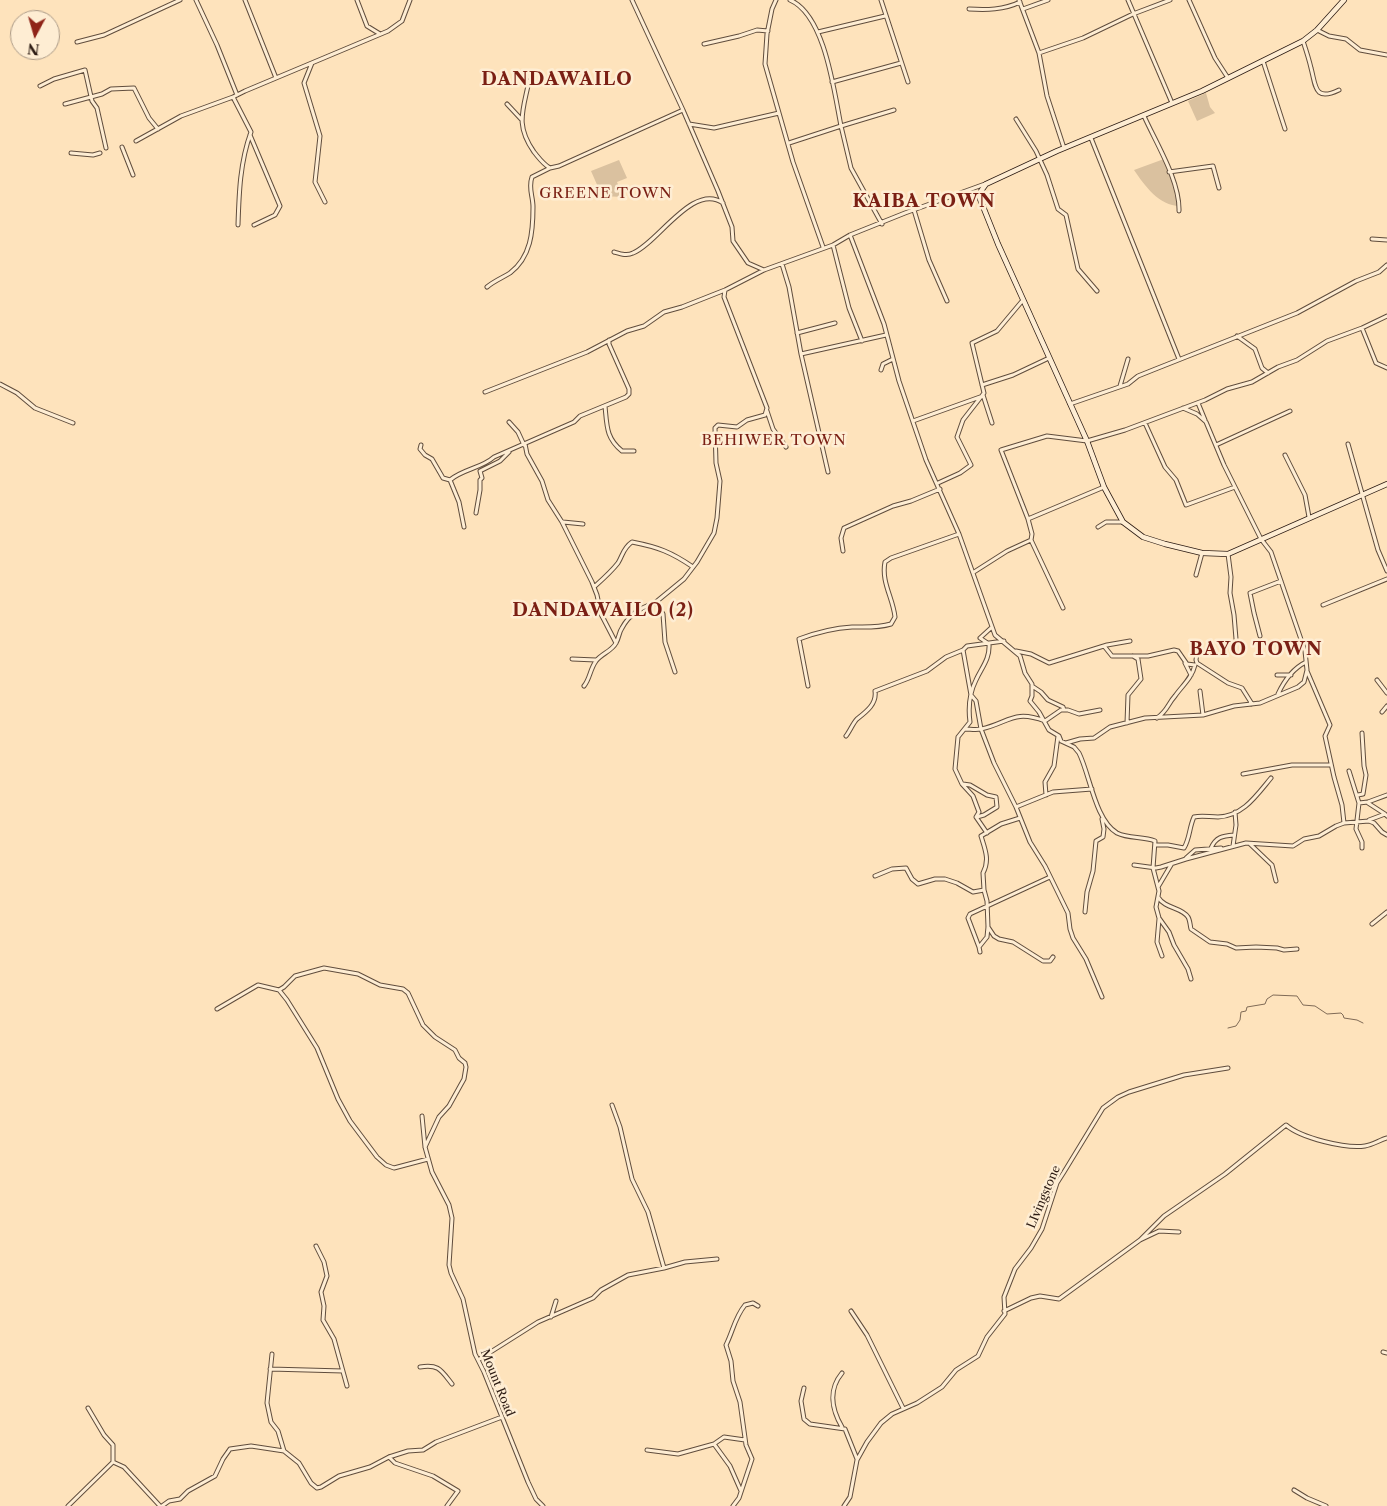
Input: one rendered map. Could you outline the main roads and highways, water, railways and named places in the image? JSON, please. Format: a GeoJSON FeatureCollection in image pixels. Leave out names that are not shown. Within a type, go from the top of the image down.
{"type":"FeatureCollection","features":[{"type":"Feature","properties":{"kind":"main road"},"geometry":{"type":"LineString","coordinates":[[1344,0],[1317,30],[1303,42],[1144,116],[1064,148],[986,184],[981,191],[980,199],[998,244],[1087,441],[1104,486],[1123,522],[1143,537],[1202,553],[1228,554],[1308,517],[1387,484]]}},
{"type":"Feature","properties":{"kind":"waterway"},"geometry":{"type":"LineString","coordinates":[[1228,1028],[1236,1026],[1240,1020],[1241,1012],[1246,1011],[1247,1007],[1265,1004],[1267,999],[1273,995],[1297,996],[1303,1005],[1315,1006],[1327,1014],[1341,1013],[1344,1018],[1363,1023]]}},
{"type":"Feature","properties":{"kind":"district","name":"DANDAWAILO"},"geometry":{"type":"Point","coordinates":[557,80]}},
{"type":"Feature","properties":{"kind":"district","name":"GREENE TOWN"},"geometry":{"type":"Point","coordinates":[606,194]}},
{"type":"Feature","properties":{"kind":"district","name":"KAIBA TOWN"},"geometry":{"type":"Point","coordinates":[924,202]}},
{"type":"Feature","properties":{"kind":"district","name":"BEHIWER TOWN"},"geometry":{"type":"Point","coordinates":[774,441]}},
{"type":"Feature","properties":{"kind":"district","name":"DANDAWAILO (2)"},"geometry":{"type":"Point","coordinates":[603,611]}},
{"type":"Feature","properties":{"kind":"district","name":"BAYO TOWN"},"geometry":{"type":"Point","coordinates":[1256,650]}}]}
